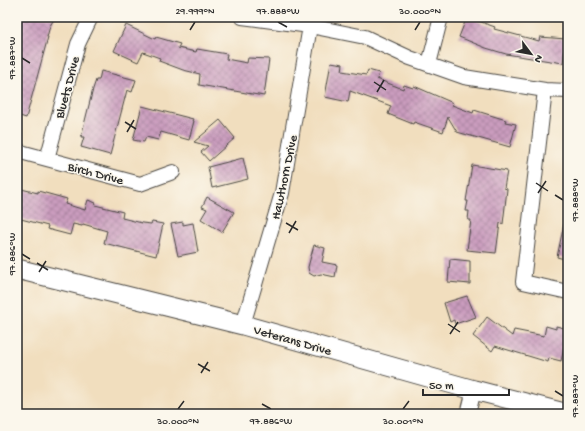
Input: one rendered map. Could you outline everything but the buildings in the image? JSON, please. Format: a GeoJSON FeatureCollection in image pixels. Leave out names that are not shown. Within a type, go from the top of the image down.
{"type":"FeatureCollection","features":[{"type":"Feature","properties":{"kind":"main road","name":"Veterans Drive"},"geometry":{"type":"LineString","coordinates":[[17,269],[243,325],[474,390],[568,414]]}},
{"type":"Feature","properties":{"kind":"street","name":"Bluets Drive"},"geometry":{"type":"LineString","coordinates":[[47,159],[78,44],[91,17]]}},
{"type":"Feature","properties":{"kind":"street"},"geometry":{"type":"LineString","coordinates":[[242,17],[310,26],[365,37],[428,64],[464,77],[545,90],[568,91]]}},
{"type":"Feature","properties":{"kind":"street"},"geometry":{"type":"LineString","coordinates":[[428,64],[441,17]]}},
{"type":"Feature","properties":{"kind":"street","name":"Hawthorn Drive"},"geometry":{"type":"LineString","coordinates":[[243,325],[282,193],[310,26]]}},
{"type":"Feature","properties":{"kind":"street"},"geometry":{"type":"LineString","coordinates":[[545,90],[523,282],[568,292]]}},
{"type":"Feature","properties":{"kind":"street","name":"Birch Drive"},"geometry":{"type":"LineString","coordinates":[[17,151],[140,184],[173,172]]}},
{"type":"Feature","properties":{"kind":"street"},"geometry":{"type":"LineString","coordinates":[[468,414],[474,390]]}}]}
